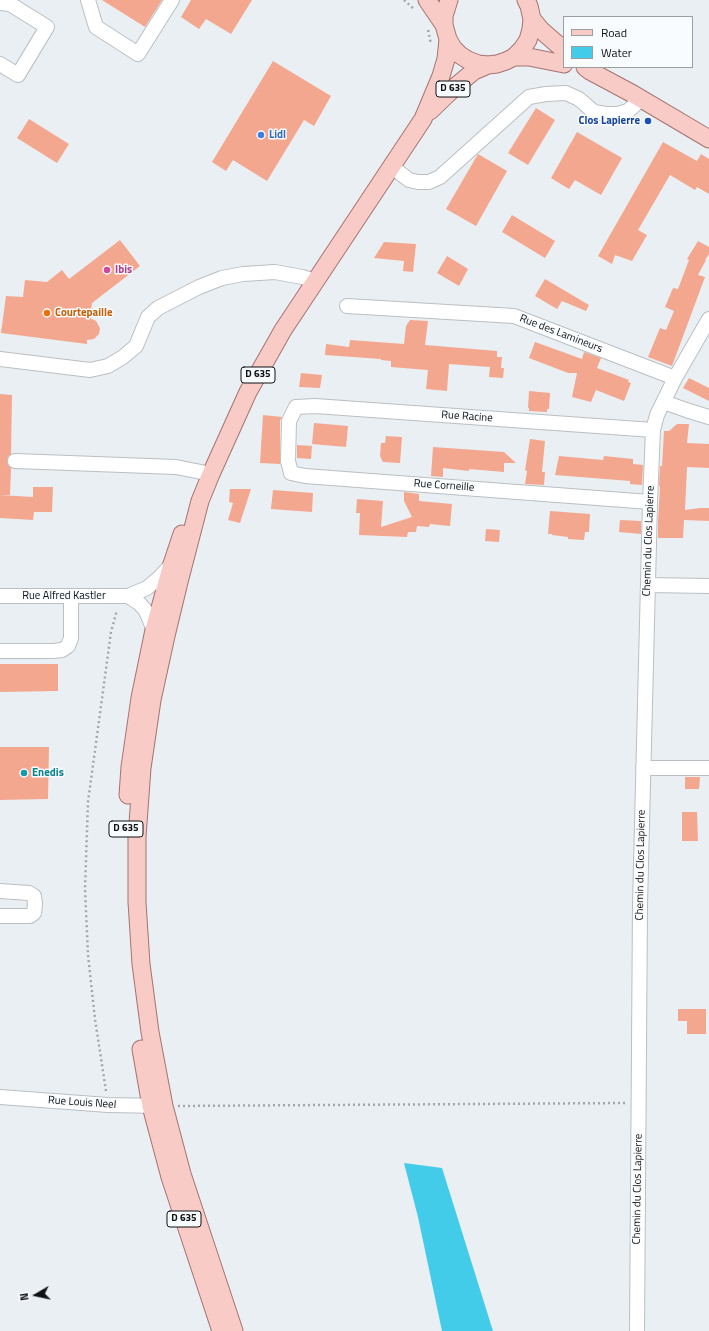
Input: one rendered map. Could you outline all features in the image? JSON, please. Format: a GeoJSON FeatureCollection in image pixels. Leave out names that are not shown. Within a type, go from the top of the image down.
{"type":"FeatureCollection","features":[{"type":"Feature","properties":{"kind":"main road"},"geometry":{"type":"LineString","coordinates":[[449,0],[444,16],[446,32],[453,48],[460,55],[473,62],[488,65],[506,61],[514,57],[522,49],[528,40],[531,30],[530,6]]}},
{"type":"Feature","properties":{"kind":"main road"},"geometry":{"type":"LineString","coordinates":[[421,6],[446,32]]}},
{"type":"Feature","properties":{"kind":"main road"},"geometry":{"type":"LineString","coordinates":[[530,6],[541,30],[563,49]]}},
{"type":"Feature","properties":{"kind":"main road","name":"D 635"},"geometry":{"type":"LineString","coordinates":[[423,119],[441,76],[446,59],[446,32]]}},
{"type":"Feature","properties":{"kind":"main road"},"geometry":{"type":"LineString","coordinates":[[514,57],[529,57],[563,64]]}},
{"type":"Feature","properties":{"kind":"main road","name":"D 635"},"geometry":{"type":"LineString","coordinates":[[234,1331],[158,1106],[138,1033],[131,972],[125,886],[130,767],[140,698],[154,630],[172,564],[183,531],[200,501],[248,392],[283,330],[314,281],[423,119],[456,86],[474,71],[488,65]]}},
{"type":"Feature","properties":{"kind":"main road"},"geometry":{"type":"LineString","coordinates":[[583,68],[641,98],[709,139]]}},
{"type":"Feature","properties":{"kind":"main road","name":"D 635"},"geometry":{"type":"LineString","coordinates":[[200,501],[166,636],[152,700],[142,768],[137,837],[137,902],[142,964],[158,1106],[170,1177],[221,1331]]}},
{"type":"Feature","properties":{"kind":"street"},"geometry":{"type":"LineString","coordinates":[[88,0],[96,27],[138,54],[172,0]]}},
{"type":"Feature","properties":{"kind":"street"},"geometry":{"type":"LineString","coordinates":[[0,3],[10,4],[47,27],[18,75],[0,64]]}},
{"type":"Feature","properties":{"kind":"street"},"geometry":{"type":"LineString","coordinates":[[391,166],[409,180],[429,182],[440,177],[529,97],[566,93],[579,99],[594,112],[606,114],[618,114],[628,111],[641,98]]}},
{"type":"Feature","properties":{"kind":"street"},"geometry":{"type":"LineString","coordinates":[[0,359],[90,370],[108,366],[123,357],[136,346],[148,317],[158,308],[199,287],[222,278],[243,274],[275,272],[314,281]]}},
{"type":"Feature","properties":{"kind":"street","name":"Rue des Lamineurs"},"geometry":{"type":"LineString","coordinates":[[347,306],[514,316],[675,378]]}},
{"type":"Feature","properties":{"kind":"street","name":"Chemin du Clos Lapierre"},"geometry":{"type":"LineString","coordinates":[[637,1331],[640,905],[653,430],[657,415],[675,378],[709,319]]}},
{"type":"Feature","properties":{"kind":"street"},"geometry":{"type":"LineString","coordinates":[[664,402],[709,417]]}},
{"type":"Feature","properties":{"kind":"street","name":"Rue Racine"},"geometry":{"type":"LineString","coordinates":[[289,421],[296,407],[315,406],[653,430]]}},
{"type":"Feature","properties":{"kind":"street","name":"Rue Corneille"},"geometry":{"type":"LineString","coordinates":[[289,421],[288,461],[291,473],[304,476],[650,502]]}},
{"type":"Feature","properties":{"kind":"street"},"geometry":{"type":"LineString","coordinates":[[15,460],[176,467],[211,474]]}},
{"type":"Feature","properties":{"kind":"street","name":"Rue Alfred Kastler"},"geometry":{"type":"LineString","coordinates":[[0,596],[125,596],[147,588],[172,564]]}},
{"type":"Feature","properties":{"kind":"street"},"geometry":{"type":"LineString","coordinates":[[648,585],[709,586]]}},
{"type":"Feature","properties":{"kind":"street"},"geometry":{"type":"LineString","coordinates":[[0,651],[52,651],[62,650],[68,646],[71,638],[71,596]]}},
{"type":"Feature","properties":{"kind":"street"},"geometry":{"type":"LineString","coordinates":[[125,596],[139,603],[146,611],[154,630]]}},
{"type":"Feature","properties":{"kind":"street"},"geometry":{"type":"LineString","coordinates":[[643,768],[709,768]]}},
{"type":"Feature","properties":{"kind":"street"},"geometry":{"type":"LineString","coordinates":[[0,891],[29,893],[34,896],[35,904],[34,913],[30,916],[0,916]]}},
{"type":"Feature","properties":{"kind":"street","name":"Rue Louis Neel"},"geometry":{"type":"LineString","coordinates":[[0,1097],[108,1105],[158,1106]]}},
{"type":"Feature","properties":{"kind":"path"},"geometry":{"type":"LineString","coordinates":[[404,0],[421,6]]}},
{"type":"Feature","properties":{"kind":"path"},"geometry":{"type":"LineString","coordinates":[[426,23],[433,51]]}},
{"type":"Feature","properties":{"kind":"path"},"geometry":{"type":"LineString","coordinates":[[108,1105],[95,1019],[88,955],[85,889],[88,802],[111,632],[125,596]]}},
{"type":"Feature","properties":{"kind":"path"},"geometry":{"type":"LineString","coordinates":[[158,1106],[639,1103]]}},
{"type":"Feature","properties":{"kind":"water"},"geometry":{"type":"Polygon","coordinates":[[[404,1163],[442,1168],[493,1331],[442,1331],[418,1217],[404,1163]]]}},
{"type":"Feature","properties":{"kind":"building"},"geometry":{"type":"Polygon","coordinates":[[[102,0],[162,0],[145,27],[102,0]]]}},
{"type":"Feature","properties":{"kind":"building"},"geometry":{"type":"Polygon","coordinates":[[[191,0],[252,0],[231,34],[206,19],[199,29],[181,17],[191,0]]]}},
{"type":"Feature","properties":{"kind":"building","name":"Lidl"},"geometry":{"type":"Polygon","coordinates":[[[273,61],[331,96],[314,126],[304,120],[267,181],[233,160],[226,171],[212,162],[273,61]]]}},
{"type":"Feature","properties":{"kind":"building"},"geometry":{"type":"Polygon","coordinates":[[[536,108],[555,120],[528,165],[508,153],[536,108]]]}},
{"type":"Feature","properties":{"kind":"building"},"geometry":{"type":"Polygon","coordinates":[[[29,119],[69,144],[57,163],[17,138],[29,119]]]}},
{"type":"Feature","properties":{"kind":"building"},"geometry":{"type":"Polygon","coordinates":[[[577,132],[622,158],[601,195],[575,180],[569,189],[551,178],[577,132]]]}},
{"type":"Feature","properties":{"kind":"building"},"geometry":{"type":"Polygon","coordinates":[[[663,142],[697,161],[701,154],[709,159],[709,194],[697,187],[695,190],[670,175],[638,230],[647,235],[632,261],[615,255],[612,264],[598,256],[663,142]]]}},
{"type":"Feature","properties":{"kind":"building"},"geometry":{"type":"Polygon","coordinates":[[[478,154],[507,171],[476,226],[446,209],[478,154]]]}},
{"type":"Feature","properties":{"kind":"building"},"geometry":{"type":"Polygon","coordinates":[[[512,215],[555,241],[545,258],[502,232],[512,215]]]}},
{"type":"Feature","properties":{"kind":"building","name":"Courtepaille"},"geometry":{"type":"Polygon","coordinates":[[[120,240],[140,266],[92,303],[90,318],[96,321],[100,328],[99,334],[94,339],[87,340],[87,344],[1,333],[6,296],[23,297],[25,280],[47,282],[62,270],[69,279],[120,240]]]}},
{"type":"Feature","properties":{"kind":"building"},"geometry":{"type":"Polygon","coordinates":[[[698,241],[709,247],[709,254],[698,275],[705,277],[672,366],[648,357],[660,328],[666,330],[674,311],[665,307],[673,288],[678,289],[689,260],[687,259],[698,241]]]}},
{"type":"Feature","properties":{"kind":"building"},"geometry":{"type":"Polygon","coordinates":[[[384,242],[416,244],[413,272],[403,271],[404,261],[374,258],[384,242]]]}},
{"type":"Feature","properties":{"kind":"building"},"geometry":{"type":"Polygon","coordinates":[[[447,256],[468,269],[459,286],[437,273],[447,256]]]}},
{"type":"Feature","properties":{"kind":"building"},"geometry":{"type":"Polygon","coordinates":[[[545,279],[589,305],[586,311],[562,301],[557,309],[535,296],[545,279]]]}},
{"type":"Feature","properties":{"kind":"building"},"geometry":{"type":"Polygon","coordinates":[[[410,320],[428,321],[425,345],[497,351],[497,357],[502,357],[501,368],[504,368],[503,378],[489,377],[490,367],[449,364],[447,391],[426,389],[428,370],[391,367],[391,361],[381,359],[325,355],[326,344],[349,347],[350,340],[404,344],[406,326],[410,320]]]}},
{"type":"Feature","properties":{"kind":"building"},"geometry":{"type":"Polygon","coordinates":[[[535,342],[582,359],[584,352],[601,358],[597,368],[629,380],[628,382],[631,383],[624,401],[596,390],[591,402],[572,397],[577,373],[568,373],[529,358],[535,342]]]}},
{"type":"Feature","properties":{"kind":"building"},"geometry":{"type":"Polygon","coordinates":[[[301,373],[322,375],[320,388],[299,387],[301,373]]]}},
{"type":"Feature","properties":{"kind":"building"},"geometry":{"type":"Polygon","coordinates":[[[689,378],[709,388],[709,401],[683,388],[689,378]]]}},
{"type":"Feature","properties":{"kind":"building"},"geometry":{"type":"Polygon","coordinates":[[[529,391],[550,393],[549,409],[547,409],[547,412],[529,411],[529,391]]]}},
{"type":"Feature","properties":{"kind":"building"},"geometry":{"type":"Polygon","coordinates":[[[0,394],[12,395],[11,454],[7,461],[11,468],[10,495],[0,495],[0,394]]]}},
{"type":"Feature","properties":{"kind":"building"},"geometry":{"type":"Polygon","coordinates":[[[263,415],[282,417],[280,421],[280,464],[260,463],[263,415]]]}},
{"type":"Feature","properties":{"kind":"building"},"geometry":{"type":"Polygon","coordinates":[[[314,423],[348,426],[346,447],[312,444],[314,423]]]}},
{"type":"Feature","properties":{"kind":"building"},"geometry":{"type":"Polygon","coordinates":[[[677,424],[689,424],[687,443],[709,444],[709,468],[687,467],[685,510],[709,508],[709,521],[684,520],[683,538],[658,538],[660,466],[662,466],[664,431],[669,431],[677,424]]]}},
{"type":"Feature","properties":{"kind":"building"},"geometry":{"type":"Polygon","coordinates":[[[386,436],[402,437],[400,463],[383,462],[380,456],[381,443],[385,443],[386,436]]]}},
{"type":"Feature","properties":{"kind":"building"},"geometry":{"type":"Polygon","coordinates":[[[530,439],[545,441],[542,472],[545,472],[544,485],[525,484],[527,471],[525,470],[530,439]]]}},
{"type":"Feature","properties":{"kind":"building"},"geometry":{"type":"Polygon","coordinates":[[[297,445],[312,446],[311,459],[297,458],[297,445]]]}},
{"type":"Feature","properties":{"kind":"building"},"geometry":{"type":"Polygon","coordinates":[[[433,447],[504,452],[516,463],[504,463],[504,472],[469,469],[469,471],[443,468],[443,477],[431,476],[433,447]]]}},
{"type":"Feature","properties":{"kind":"building"},"geometry":{"type":"Polygon","coordinates":[[[559,456],[603,460],[604,456],[633,459],[633,464],[643,465],[642,485],[630,484],[630,481],[555,475],[559,456]]]}},
{"type":"Feature","properties":{"kind":"building"},"geometry":{"type":"Polygon","coordinates":[[[33,487],[53,487],[52,512],[34,512],[33,520],[0,518],[0,495],[33,497],[33,487]]]}},
{"type":"Feature","properties":{"kind":"building"},"geometry":{"type":"Polygon","coordinates":[[[230,489],[251,489],[240,523],[228,520],[233,503],[229,502],[230,489]]]}},
{"type":"Feature","properties":{"kind":"building"},"geometry":{"type":"Polygon","coordinates":[[[273,490],[313,493],[312,512],[271,509],[273,490]]]}},
{"type":"Feature","properties":{"kind":"building"},"geometry":{"type":"Polygon","coordinates":[[[404,492],[419,494],[419,501],[452,504],[450,526],[430,524],[429,527],[417,526],[416,532],[408,532],[407,537],[359,535],[360,513],[356,513],[357,499],[383,501],[381,527],[412,517],[404,501],[404,492]]]}},
{"type":"Feature","properties":{"kind":"building"},"geometry":{"type":"Polygon","coordinates":[[[550,511],[590,514],[589,532],[585,532],[584,540],[568,539],[568,537],[548,534],[550,511]]]}},
{"type":"Feature","properties":{"kind":"building"},"geometry":{"type":"Polygon","coordinates":[[[620,520],[641,521],[641,534],[619,532],[620,520]]]}},
{"type":"Feature","properties":{"kind":"building"},"geometry":{"type":"Polygon","coordinates":[[[486,529],[500,530],[499,542],[485,541],[486,529]]]}},
{"type":"Feature","properties":{"kind":"building"},"geometry":{"type":"Polygon","coordinates":[[[0,664],[58,664],[58,691],[0,692],[0,664]]]}},
{"type":"Feature","properties":{"kind":"building","name":"Enedis"},"geometry":{"type":"Polygon","coordinates":[[[0,747],[49,747],[48,799],[0,800],[0,747]]]}},
{"type":"Feature","properties":{"kind":"building"},"geometry":{"type":"Polygon","coordinates":[[[685,777],[700,777],[699,789],[685,789],[685,777]]]}},
{"type":"Feature","properties":{"kind":"building"},"geometry":{"type":"Polygon","coordinates":[[[682,812],[697,812],[698,841],[682,841],[682,812]]]}},
{"type":"Feature","properties":{"kind":"building"},"geometry":{"type":"Polygon","coordinates":[[[678,1009],[706,1009],[706,1034],[687,1034],[687,1021],[678,1021],[678,1009]]]}},
{"type":"Feature","properties":{"kind":"place","name":"Clos Lapierre"},"geometry":{"type":"Point","coordinates":[648,121]}},
{"type":"Feature","properties":{"kind":"place","name":"Lidl"},"geometry":{"type":"Point","coordinates":[261,135]}},
{"type":"Feature","properties":{"kind":"place","name":"Ibis"},"geometry":{"type":"Point","coordinates":[107,270]}},
{"type":"Feature","properties":{"kind":"place","name":"Courtepaille"},"geometry":{"type":"Point","coordinates":[47,313]}},
{"type":"Feature","properties":{"kind":"place","name":"Enedis"},"geometry":{"type":"Point","coordinates":[24,773]}}]}
